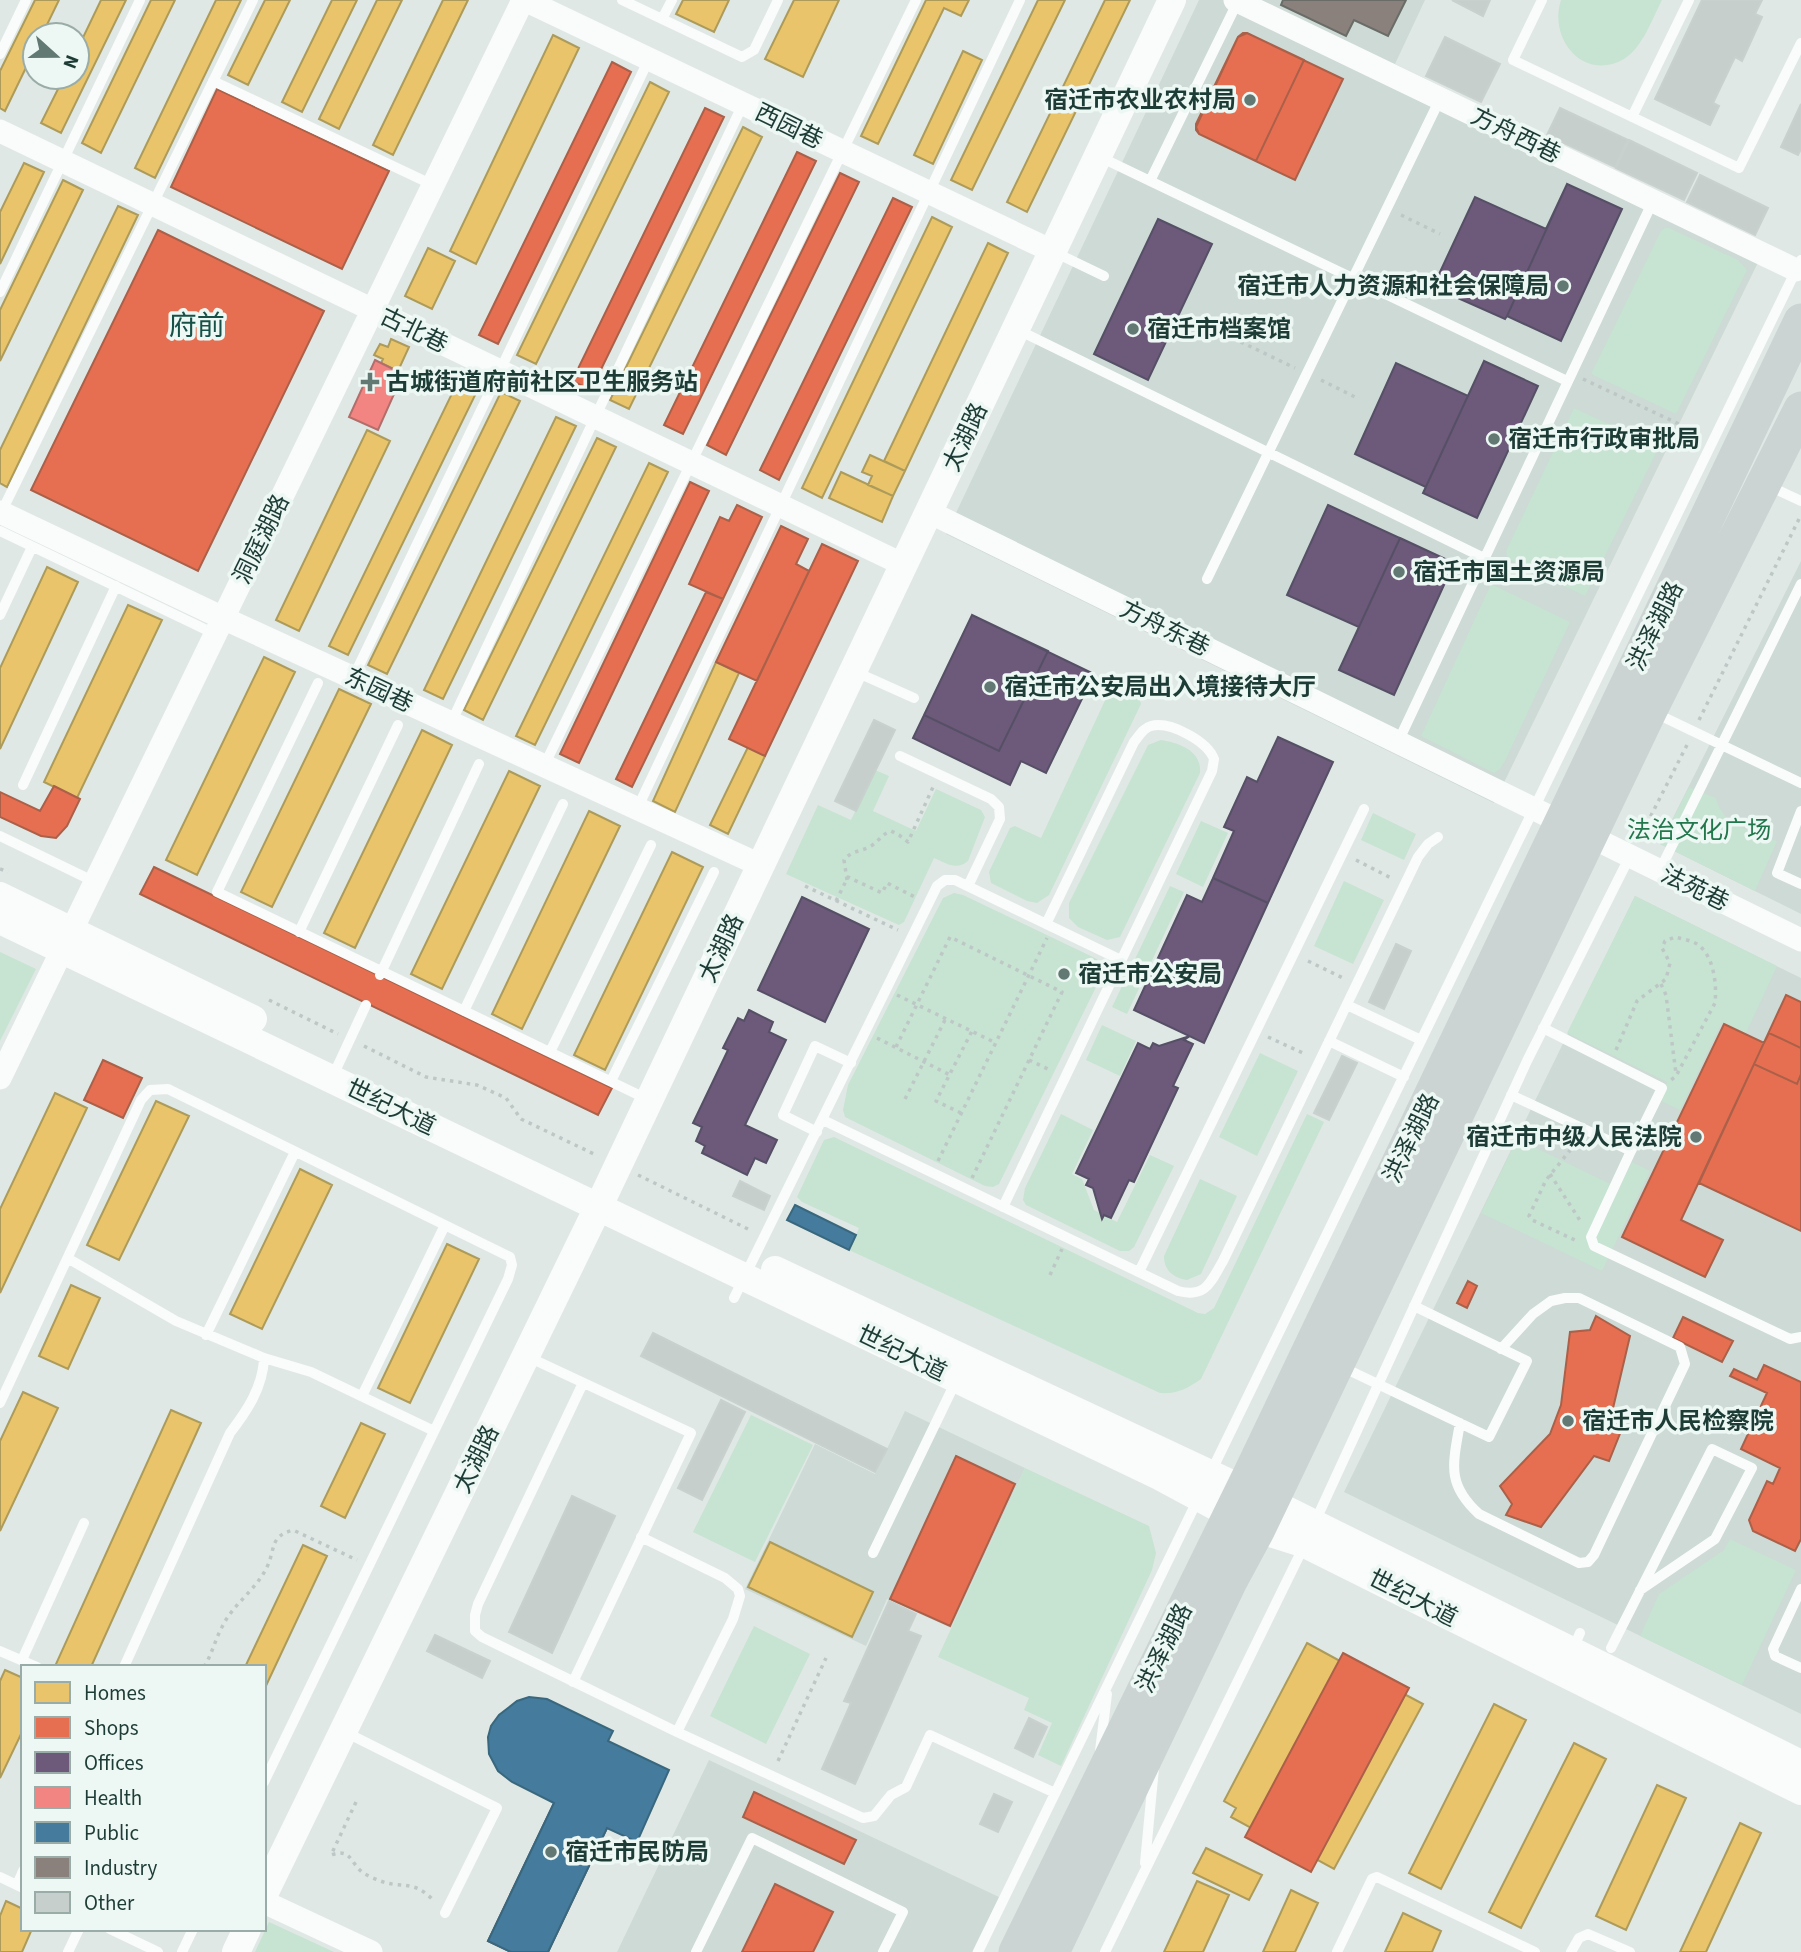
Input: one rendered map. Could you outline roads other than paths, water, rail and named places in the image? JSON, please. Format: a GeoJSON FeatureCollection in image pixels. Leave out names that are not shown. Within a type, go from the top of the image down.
{"type":"FeatureCollection","features":[{"type":"Feature","properties":{"kind":"main road","name":"洪泽湖路"},"geometry":{"type":"LineString","coordinates":[[1016,1952],[1801,321]]}},
{"type":"Feature","properties":{"kind":"main road","name":"洪泽湖路"},"geometry":{"type":"LineString","coordinates":[[1052,1952],[1158,1731],[1232,1499],[1336,1364],[1562,822],[1650,710],[1801,410]]}},
{"type":"Feature","properties":{"kind":"main road"},"geometry":{"type":"LineString","coordinates":[[1764,484],[1801,421]]}},
{"type":"Feature","properties":{"kind":"street","name":"西园巷"},"geometry":{"type":"LineString","coordinates":[[524,0],[1054,252]]}},
{"type":"Feature","properties":{"kind":"street","name":"洞庭湖路"},"geometry":{"type":"LineString","coordinates":[[0,1077],[524,0]]}},
{"type":"Feature","properties":{"kind":"street","name":"太湖路"},"geometry":{"type":"LineString","coordinates":[[266,1890],[650,1100],[1172,0]]}},
{"type":"Feature","properties":{"kind":"street","name":"方舟西巷"},"geometry":{"type":"LineString","coordinates":[[1237,1],[1653,201],[1798,265]]}},
{"type":"Feature","properties":{"kind":"street","name":"古北巷"},"geometry":{"type":"LineString","coordinates":[[0,131],[904,565]]}},
{"type":"Feature","properties":{"kind":"street","name":"方舟东巷"},"geometry":{"type":"LineString","coordinates":[[929,512],[1562,822]]}},
{"type":"Feature","properties":{"kind":"street","name":"东园巷"},"geometry":{"type":"LineString","coordinates":[[0,519],[219,626],[353,678],[760,865]]}},
{"type":"Feature","properties":{"kind":"street","name":"法苑巷"},"geometry":{"type":"LineString","coordinates":[[1562,822],[1801,940]]}},
{"type":"Feature","properties":{"kind":"street","name":"世纪大道"},"geometry":{"type":"LineString","coordinates":[[0,897],[67,940],[602,1199],[744,1278],[961,1370],[1232,1499],[1571,1652],[1801,1764]]}},
{"type":"Feature","properties":{"kind":"street","name":"世纪大道"},"geometry":{"type":"LineString","coordinates":[[0,920],[67,940]]}},
{"type":"Feature","properties":{"kind":"street","name":"世纪大道"},"geometry":{"type":"LineString","coordinates":[[1571,1652],[1801,1791]]}},
{"type":"Feature","properties":{"kind":"street"},"geometry":{"type":"LineString","coordinates":[[266,1903],[371,1952]]}},
{"type":"Feature","properties":{"kind":"street"},"geometry":{"type":"LineString","coordinates":[[236,1952],[246,1931]]}},
{"type":"Feature","properties":{"kind":"lane"},"geometry":{"type":"LineString","coordinates":[[0,54],[26,0]]}},
{"type":"Feature","properties":{"kind":"lane"},"geometry":{"type":"LineString","coordinates":[[0,292],[140,0]]}},
{"type":"Feature","properties":{"kind":"lane"},"geometry":{"type":"LineString","coordinates":[[219,626],[116,586],[32,547],[0,519],[253,0]]}},
{"type":"Feature","properties":{"kind":"lane"},"geometry":{"type":"LineString","coordinates":[[622,0],[742,57],[754,50],[778,0]]}},
{"type":"Feature","properties":{"kind":"lane"},"geometry":{"type":"LineString","coordinates":[[662,19],[672,0]]}},
{"type":"Feature","properties":{"kind":"lane"},"geometry":{"type":"LineString","coordinates":[[544,766],[916,0]]}},
{"type":"Feature","properties":{"kind":"lane"},"geometry":{"type":"LineString","coordinates":[[637,809],[1020,0]]}},
{"type":"Feature","properties":{"kind":"lane"},"geometry":{"type":"LineString","coordinates":[[1542,0],[1513,60],[1739,168],[1801,43]]}},
{"type":"Feature","properties":{"kind":"lane"},"geometry":{"type":"LineString","coordinates":[[1632,117],[1689,0]]}},
{"type":"Feature","properties":{"kind":"lane"},"geometry":{"type":"LineString","coordinates":[[1150,181],[1237,1]]}},
{"type":"Feature","properties":{"kind":"lane"},"geometry":{"type":"LineString","coordinates":[[353,678],[649,59]]}},
{"type":"Feature","properties":{"kind":"lane"},"geometry":{"type":"LineString","coordinates":[[1790,65],[1801,71]]}},
{"type":"Feature","properties":{"kind":"lane"},"geometry":{"type":"LineString","coordinates":[[213,81],[433,185]]}},
{"type":"Feature","properties":{"kind":"lane"},"geometry":{"type":"LineString","coordinates":[[1207,579],[1440,99]]}},
{"type":"Feature","properties":{"kind":"lane"},"geometry":{"type":"LineString","coordinates":[[450,723],[743,104]]}},
{"type":"Feature","properties":{"kind":"lane"},"geometry":{"type":"LineString","coordinates":[[1098,156],[1353,278],[1569,377]]}},
{"type":"Feature","properties":{"kind":"lane"},"geometry":{"type":"LineString","coordinates":[[1398,742],[1653,201]]}},
{"type":"Feature","properties":{"kind":"lane"},"geometry":{"type":"LineString","coordinates":[[1054,252],[1104,276]]}},
{"type":"Feature","properties":{"kind":"lane"},"geometry":{"type":"LineString","coordinates":[[978,1952],[1108,1684],[1232,1499],[1421,1040],[1562,822],[1798,265]]}},
{"type":"Feature","properties":{"kind":"lane"},"geometry":{"type":"LineString","coordinates":[[1016,329],[1484,558]]}},
{"type":"Feature","properties":{"kind":"lane"},"geometry":{"type":"LineString","coordinates":[[1764,484],[1801,501]]}},
{"type":"Feature","properties":{"kind":"lane"},"geometry":{"type":"LineString","coordinates":[[0,615],[32,547]]}},
{"type":"Feature","properties":{"kind":"lane"},"geometry":{"type":"LineString","coordinates":[[1660,870],[1801,584]]}},
{"type":"Feature","properties":{"kind":"lane"},"geometry":{"type":"LineString","coordinates":[[23,785],[116,586]]}},
{"type":"Feature","properties":{"kind":"lane"},"geometry":{"type":"LineString","coordinates":[[853,670],[914,698]]}},
{"type":"Feature","properties":{"kind":"lane"},"geometry":{"type":"LineString","coordinates":[[318,682],[217,892],[650,1100]]}},
{"type":"Feature","properties":{"kind":"lane"},"geometry":{"type":"LineString","coordinates":[[1650,710],[1801,783]]}},
{"type":"Feature","properties":{"kind":"lane"},"geometry":{"type":"LineString","coordinates":[[299,932],[398,725]]}},
{"type":"Feature","properties":{"kind":"lane"},"geometry":{"type":"LineString","coordinates":[[1003,1207],[1212,771],[1212,754],[1197,740],[1159,725],[1148,726],[1142,732],[1049,925]]}},
{"type":"Feature","properties":{"kind":"lane"},"geometry":{"type":"LineString","coordinates":[[900,757],[991,799],[1001,812],[968,886]]}},
{"type":"Feature","properties":{"kind":"lane"},"geometry":{"type":"LineString","coordinates":[[381,973],[480,764]]}},
{"type":"Feature","properties":{"kind":"lane"},"geometry":{"type":"LineString","coordinates":[[464,1011],[563,804]]}},
{"type":"Feature","properties":{"kind":"lane"},"geometry":{"type":"LineString","coordinates":[[1139,1272],[1364,808]]}},
{"type":"Feature","properties":{"kind":"lane"},"geometry":{"type":"LineString","coordinates":[[1801,811],[1777,873],[1801,884]]}},
{"type":"Feature","properties":{"kind":"lane"},"geometry":{"type":"LineString","coordinates":[[0,836],[95,882]]}},
{"type":"Feature","properties":{"kind":"lane"},"geometry":{"type":"LineString","coordinates":[[823,1120],[1178,1291],[1197,1293],[1207,1287],[1223,1261],[1405,884],[1423,850],[1438,837]]}},
{"type":"Feature","properties":{"kind":"lane"},"geometry":{"type":"LineString","coordinates":[[550,1052],[651,845]]}},
{"type":"Feature","properties":{"kind":"lane"},"geometry":{"type":"LineString","coordinates":[[1105,1952],[1309,1534],[1543,1028],[1631,855]]}},
{"type":"Feature","properties":{"kind":"lane"},"geometry":{"type":"LineString","coordinates":[[611,1081],[714,872]]}},
{"type":"Feature","properties":{"kind":"lane"},"geometry":{"type":"LineString","coordinates":[[744,1278],[937,887],[945,880],[955,880],[1121,960]]}},
{"type":"Feature","properties":{"kind":"lane"},"geometry":{"type":"LineString","coordinates":[[336,1070],[366,1005]]}},
{"type":"Feature","properties":{"kind":"lane"},"geometry":{"type":"LineString","coordinates":[[1347,1005],[1421,1040]]}},
{"type":"Feature","properties":{"kind":"lane"},"geometry":{"type":"LineString","coordinates":[[1543,1028],[1662,1088],[1631,1151],[1592,1242],[1790,1339],[1801,1337]]}},
{"type":"Feature","properties":{"kind":"lane"},"geometry":{"type":"LineString","coordinates":[[1329,1041],[1404,1077]]}},
{"type":"Feature","properties":{"kind":"lane"},"geometry":{"type":"LineString","coordinates":[[817,1132],[783,1115],[816,1046],[851,1063]]}},
{"type":"Feature","properties":{"kind":"lane"},"geometry":{"type":"LineString","coordinates":[[0,1403],[141,1100],[150,1090],[168,1089],[510,1257],[512,1265],[508,1279],[266,1778]]}},
{"type":"Feature","properties":{"kind":"lane"},"geometry":{"type":"LineString","coordinates":[[1511,1095],[1631,1151]]}},
{"type":"Feature","properties":{"kind":"lane"},"geometry":{"type":"LineString","coordinates":[[206,1335],[295,1152]]}},
{"type":"Feature","properties":{"kind":"lane"},"geometry":{"type":"LineString","coordinates":[[362,1396],[444,1225]]}},
{"type":"Feature","properties":{"kind":"lane"},"geometry":{"type":"LineString","coordinates":[[69,1259],[206,1335],[264,1358],[311,1372],[434,1431]]}},
{"type":"Feature","properties":{"kind":"lane"},"geometry":{"type":"LineString","coordinates":[[1460,1423],[1454,1461],[1458,1490],[1467,1503],[1479,1514],[1579,1563],[1588,1562],[1594,1555],[1685,1364],[1685,1357],[1680,1347],[1578,1298],[1551,1301],[1534,1314],[1501,1349]]}},
{"type":"Feature","properties":{"kind":"lane"},"geometry":{"type":"LineString","coordinates":[[1336,1364],[1489,1437],[1527,1361],[1414,1307]]}},
{"type":"Feature","properties":{"kind":"lane"},"geometry":{"type":"LineString","coordinates":[[526,1356],[691,1433],[573,1682]]}},
{"type":"Feature","properties":{"kind":"lane"},"geometry":{"type":"LineString","coordinates":[[125,1665],[230,1433],[245,1415],[258,1388],[264,1358]]}},
{"type":"Feature","properties":{"kind":"lane"},"geometry":{"type":"LineString","coordinates":[[873,1553],[961,1370]]}},
{"type":"Feature","properties":{"kind":"lane"},"geometry":{"type":"LineString","coordinates":[[583,1382],[478,1604],[474,1623],[475,1630],[482,1637],[677,1732],[863,1818],[874,1816],[891,1795],[906,1787],[930,1735],[1055,1793]]}},
{"type":"Feature","properties":{"kind":"lane"},"geometry":{"type":"LineString","coordinates":[[1611,1648],[1640,1590],[1712,1449],[1752,1468],[1715,1539],[1640,1590]]}},
{"type":"Feature","properties":{"kind":"lane"},"geometry":{"type":"LineString","coordinates":[[22,1660],[84,1523]]}},
{"type":"Feature","properties":{"kind":"lane"},"geometry":{"type":"LineString","coordinates":[[641,1537],[725,1578],[738,1589],[740,1597],[733,1619],[677,1732]]}},
{"type":"Feature","properties":{"kind":"lane"},"geometry":{"type":"LineString","coordinates":[[1801,1589],[1773,1649],[1775,1656],[1801,1668]]}},
{"type":"Feature","properties":{"kind":"lane"},"geometry":{"type":"LineString","coordinates":[[0,1651],[33,1665]]}},
{"type":"Feature","properties":{"kind":"lane"},"geometry":{"type":"LineString","coordinates":[[1095,1788],[1108,1684]]}},
{"type":"Feature","properties":{"kind":"lane"},"geometry":{"type":"LineString","coordinates":[[343,1731],[497,1808],[445,1913]]}},
{"type":"Feature","properties":{"kind":"lane"},"geometry":{"type":"LineString","coordinates":[[1144,1873],[1158,1731]]}},
{"type":"Feature","properties":{"kind":"lane"},"geometry":{"type":"LineString","coordinates":[[696,1952],[752,1838],[903,1912],[883,1952]]}},
{"type":"Feature","properties":{"kind":"lane"},"geometry":{"type":"LineString","coordinates":[[0,1877],[20,1886]]}},
{"type":"Feature","properties":{"kind":"lane"},"geometry":{"type":"LineString","coordinates":[[1337,1952],[1372,1879],[1377,1877],[1535,1952]]}},
{"type":"Feature","properties":{"kind":"lane"},"geometry":{"type":"LineString","coordinates":[[68,1952],[78,1931]]}},
{"type":"Feature","properties":{"kind":"lane"},"geometry":{"type":"LineString","coordinates":[[114,1931],[158,1952]]}},
{"type":"Feature","properties":{"kind":"lane"},"geometry":{"type":"LineString","coordinates":[[182,1952],[192,1931]]}},
{"type":"Feature","properties":{"kind":"lane"},"geometry":{"type":"LineString","coordinates":[[1571,1952],[1579,1938],[1588,1934],[1630,1952]]}},
{"type":"Feature","properties":{"kind":"place","name":"宿迁市农业农村局"},"geometry":{"type":"Point","coordinates":[1250,100]}},
{"type":"Feature","properties":{"kind":"place","name":"宿迁市人力资源和社会保障局"},"geometry":{"type":"Point","coordinates":[1563,286]}},
{"type":"Feature","properties":{"kind":"place","name":"宿迁市档案馆"},"geometry":{"type":"Point","coordinates":[1133,329]}},
{"type":"Feature","properties":{"kind":"place","name":"古城街道府前社区卫生服务站"},"geometry":{"type":"Point","coordinates":[370,382]}},
{"type":"Feature","properties":{"kind":"place","name":"宿迁市行政审批局"},"geometry":{"type":"Point","coordinates":[1494,439]}},
{"type":"Feature","properties":{"kind":"place","name":"宿迁市国土资源局"},"geometry":{"type":"Point","coordinates":[1399,572]}},
{"type":"Feature","properties":{"kind":"place","name":"宿迁市公安局出入境接待大厅"},"geometry":{"type":"Point","coordinates":[990,687]}},
{"type":"Feature","properties":{"kind":"place","name":"宿迁市公安局"},"geometry":{"type":"Point","coordinates":[1064,974]}},
{"type":"Feature","properties":{"kind":"place","name":"宿迁市中级人民法院"},"geometry":{"type":"Point","coordinates":[1696,1137]}},
{"type":"Feature","properties":{"kind":"place","name":"宿迁市人民检察院"},"geometry":{"type":"Point","coordinates":[1568,1421]}},
{"type":"Feature","properties":{"kind":"place","name":"宿迁市民防局"},"geometry":{"type":"Point","coordinates":[551,1852]}},
{"type":"Feature","properties":{"kind":"district","name":"府前"},"geometry":{"type":"Point","coordinates":[197,325]}},
{"type":"Feature","properties":{"kind":"park label","name":"法治文化广场"},"geometry":{"type":"Point","coordinates":[1699,830]}}]}
